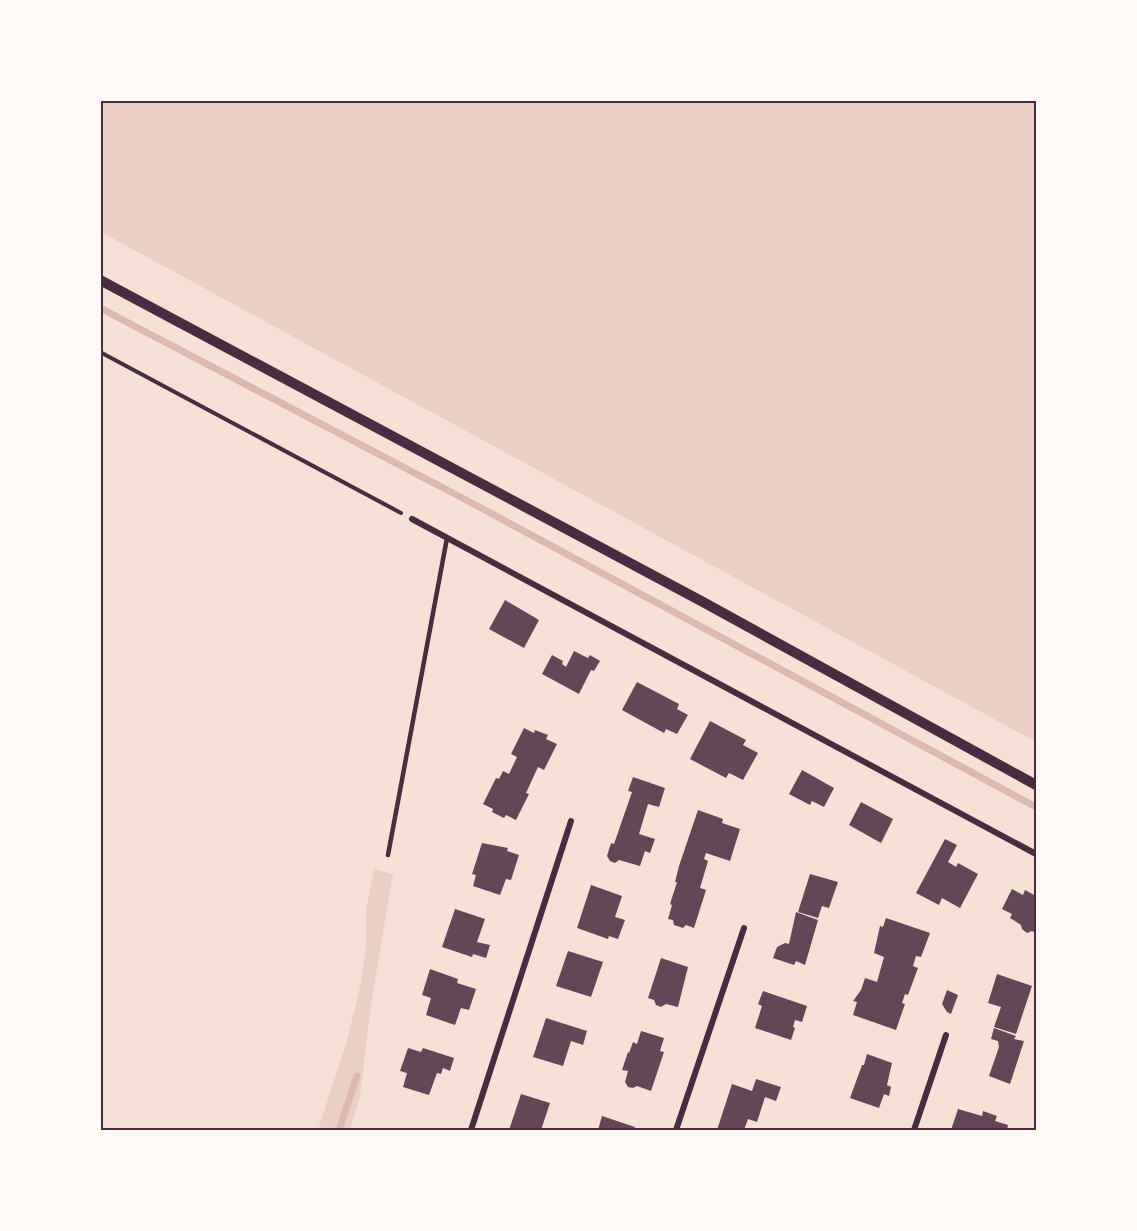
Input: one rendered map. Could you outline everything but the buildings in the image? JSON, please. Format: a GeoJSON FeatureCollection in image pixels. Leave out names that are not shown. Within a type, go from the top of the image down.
{"type":"FeatureCollection","features":[{"type":"Feature","properties":{"kind":"street"},"geometry":{"type":"LineString","coordinates":[[100,280],[703,602],[1036,785]]}},
{"type":"Feature","properties":{"kind":"street"},"geometry":{"type":"LineString","coordinates":[[412,519],[1036,855]]}},
{"type":"Feature","properties":{"kind":"street"},"geometry":{"type":"LineString","coordinates":[[471,1131],[571,821]]}},
{"type":"Feature","properties":{"kind":"street"},"geometry":{"type":"LineString","coordinates":[[676,1131],[744,928]]}},
{"type":"Feature","properties":{"kind":"street"},"geometry":{"type":"LineString","coordinates":[[914,1131],[946,1035]]}},
{"type":"Feature","properties":{"kind":"lane"},"geometry":{"type":"LineString","coordinates":[[388,855],[447,538]]}},
{"type":"Feature","properties":{"kind":"path"},"geometry":{"type":"LineString","coordinates":[[100,352],[412,519]]}},
{"type":"Feature","properties":{"kind":"shaded area"},"geometry":{"type":"Polygon","coordinates":[[[100,101],[1036,101],[1036,742],[101,232],[100,101]]]}},
{"type":"Feature","properties":{"kind":"shaded area"},"geometry":{"type":"Polygon","coordinates":[[[374,869],[393,874],[371,1005],[360,1096],[350,1130],[318,1130],[347,1040],[360,987],[366,948],[366,910],[374,869]]]}},
{"type":"Feature","properties":{"kind":"waterway"},"geometry":{"type":"LineString","coordinates":[[100,308],[470,502],[1036,807]]}},
{"type":"Feature","properties":{"kind":"waterway"},"geometry":{"type":"LineString","coordinates":[[339,1130],[357,1076]]}}]}
